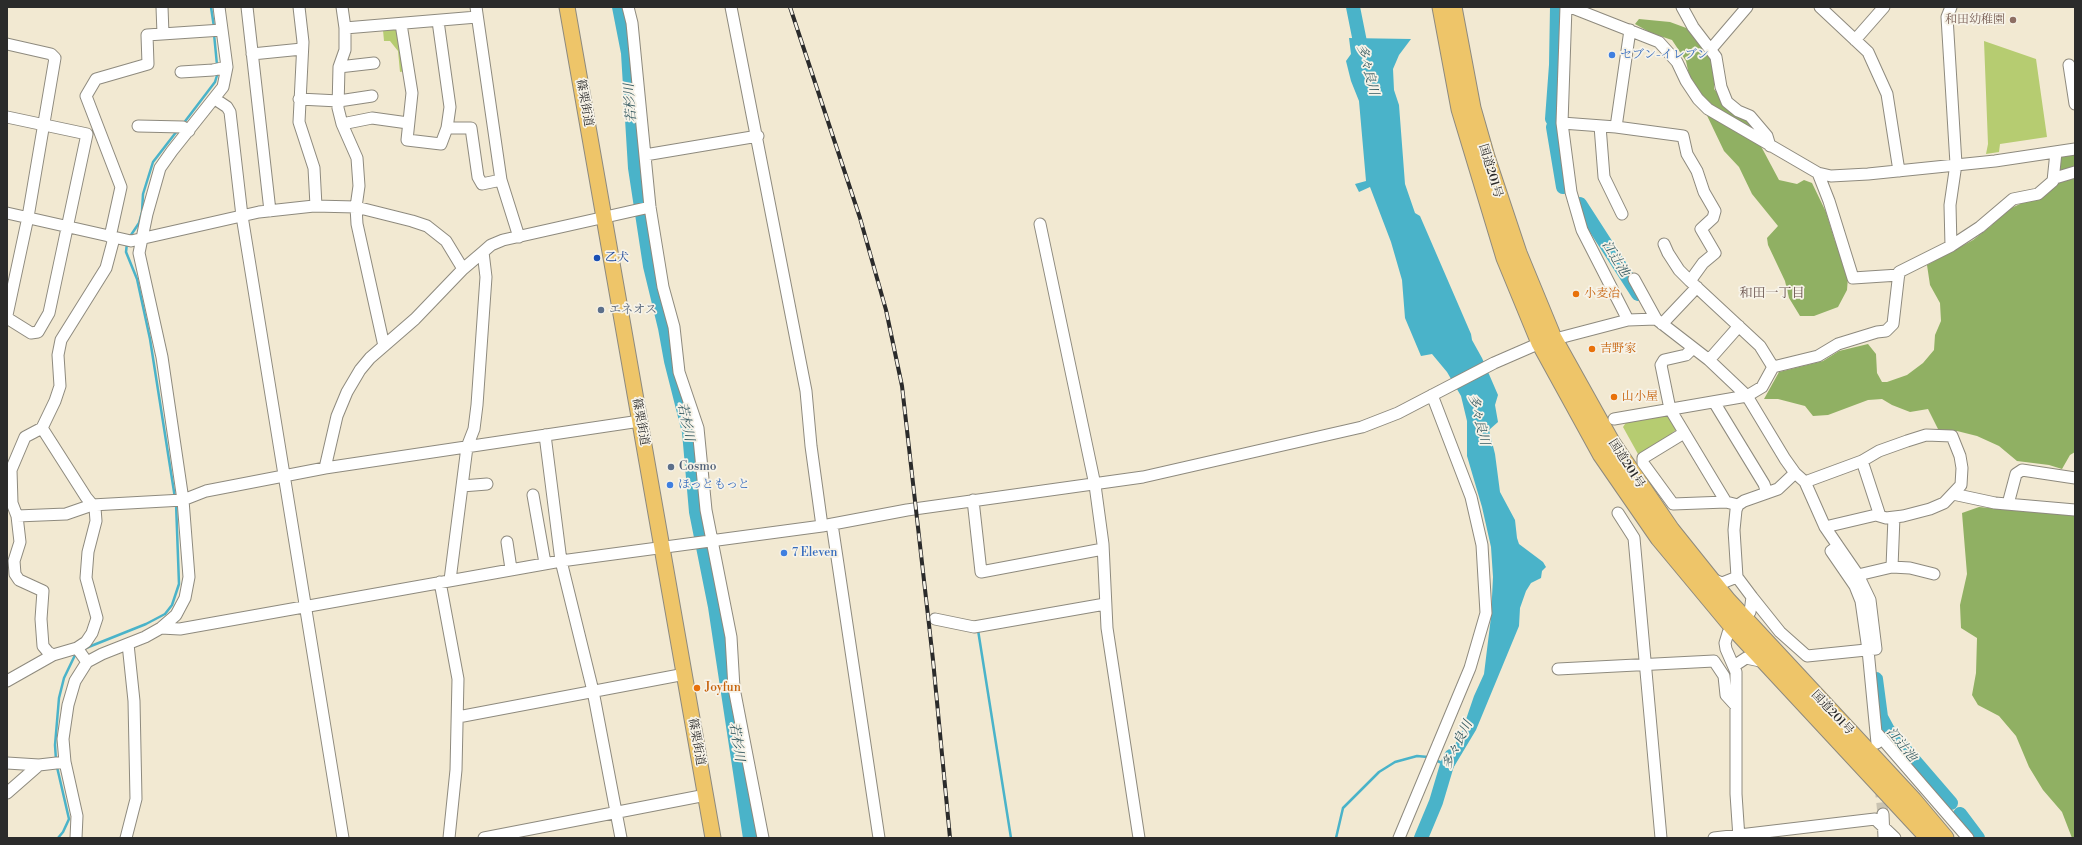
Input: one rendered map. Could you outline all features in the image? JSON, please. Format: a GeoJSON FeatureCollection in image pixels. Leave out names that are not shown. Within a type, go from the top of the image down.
{"type":"FeatureCollection","features":[{"type":"Feature","properties":{"kind":"highway","name":"国道201号"},"geometry":{"type":"LineString","coordinates":[[1441,7],[1460,109],[1473,159],[1505,258],[1547,340],[1601,454],[1659,538],[1738,622],[1913,800],[1945,838]]}},
{"type":"Feature","properties":{"kind":"highway","name":"国道201号"},"geometry":{"type":"LineString","coordinates":[[1453,7],[1472,108],[1486,157],[1547,340],[1627,468],[1671,530],[1708,577],[1768,663],[1929,838]]}},
{"type":"Feature","properties":{"kind":"main road","name":"篠栗街道"},"geometry":{"type":"LineString","coordinates":[[567,7],[713,838]]}},
{"type":"Feature","properties":{"kind":"street"},"geometry":{"type":"LineString","coordinates":[[162,7],[163,34]]}},
{"type":"Feature","properties":{"kind":"street"},"geometry":{"type":"LineString","coordinates":[[53,655],[45,649],[41,639],[43,591],[19,580],[15,574],[14,561],[20,542],[17,516],[12,503],[11,470],[25,437],[42,428],[55,401],[60,386],[58,355],[61,340],[124,239],[160,168],[223,87],[226,67],[220,7]]}},
{"type":"Feature","properties":{"kind":"street"},"geometry":{"type":"LineString","coordinates":[[247,7],[270,210]]}},
{"type":"Feature","properties":{"kind":"street"},"geometry":{"type":"LineString","coordinates":[[299,7],[302,31],[299,122],[314,168],[316,206]]}},
{"type":"Feature","properties":{"kind":"street"},"geometry":{"type":"LineString","coordinates":[[342,7],[345,28],[345,50],[339,67],[338,101],[342,124],[357,158],[359,186],[356,207],[361,242],[384,346]]}},
{"type":"Feature","properties":{"kind":"street"},"geometry":{"type":"LineString","coordinates":[[628,7],[632,23],[650,207],[663,287],[674,327],[679,372],[698,428],[706,510],[731,637],[734,688],[763,838]]}},
{"type":"Feature","properties":{"kind":"street"},"geometry":{"type":"LineString","coordinates":[[731,7],[758,136],[806,391],[811,446],[827,525],[879,838]]}},
{"type":"Feature","properties":{"kind":"street"},"geometry":{"type":"LineString","coordinates":[[1566,7],[1562,123],[1565,156],[1575,211],[1582,230],[1628,320]]}},
{"type":"Feature","properties":{"kind":"street"},"geometry":{"type":"LineString","coordinates":[[1570,7],[1659,42],[1677,62],[1686,81],[1708,109],[1818,173],[1831,176],[1847,176],[2075,149]]}},
{"type":"Feature","properties":{"kind":"street"},"geometry":{"type":"LineString","coordinates":[[1682,7],[1693,27],[1716,57],[1721,87],[1727,102],[1738,111],[1750,116],[1767,136],[1770,146]]}},
{"type":"Feature","properties":{"kind":"street"},"geometry":{"type":"LineString","coordinates":[[1711,49],[1747,7]]}},
{"type":"Feature","properties":{"kind":"street"},"geometry":{"type":"LineString","coordinates":[[1820,7],[1868,52],[1887,94],[1899,171]]}},
{"type":"Feature","properties":{"kind":"street"},"geometry":{"type":"LineString","coordinates":[[1855,40],[1884,7]]}},
{"type":"Feature","properties":{"kind":"street"},"geometry":{"type":"LineString","coordinates":[[1951,7],[1947,17],[1956,164],[1950,205],[1951,246]]}},
{"type":"Feature","properties":{"kind":"street"},"geometry":{"type":"LineString","coordinates":[[345,28],[438,21],[477,12],[502,180],[519,237]]}},
{"type":"Feature","properties":{"kind":"street"},"geometry":{"type":"LineString","coordinates":[[401,24],[412,93],[407,140],[441,144],[447,128],[450,107],[438,21]]}},
{"type":"Feature","properties":{"kind":"street"},"geometry":{"type":"LineString","coordinates":[[7,681],[53,655],[81,654],[128,644],[161,628],[176,615],[185,598],[189,577],[178,500],[162,357],[139,253],[124,239],[121,187],[86,96],[96,79],[148,64],[147,35],[222,30]]}},
{"type":"Feature","properties":{"kind":"street"},"geometry":{"type":"LineString","coordinates":[[1616,127],[1630,30]]}},
{"type":"Feature","properties":{"kind":"street"},"geometry":{"type":"LineString","coordinates":[[7,46],[51,54],[55,58],[28,217],[7,316],[31,333],[38,332],[49,313],[87,134]]}},
{"type":"Feature","properties":{"kind":"street"},"geometry":{"type":"LineString","coordinates":[[252,54],[302,49]]}},
{"type":"Feature","properties":{"kind":"street"},"geometry":{"type":"LineString","coordinates":[[339,67],[374,63]]}},
{"type":"Feature","properties":{"kind":"street"},"geometry":{"type":"LineString","coordinates":[[2069,65],[2075,104]]}},
{"type":"Feature","properties":{"kind":"street"},"geometry":{"type":"LineString","coordinates":[[181,72],[213,70],[226,67]]}},
{"type":"Feature","properties":{"kind":"street"},"geometry":{"type":"LineString","coordinates":[[299,99],[338,101],[372,96]]}},
{"type":"Feature","properties":{"kind":"street"},"geometry":{"type":"LineString","coordinates":[[215,99],[228,107],[230,112],[242,216],[283,476],[343,838]]}},
{"type":"Feature","properties":{"kind":"street"},"geometry":{"type":"LineString","coordinates":[[7,117],[101,136]]}},
{"type":"Feature","properties":{"kind":"street"},"geometry":{"type":"LineString","coordinates":[[342,124],[372,118],[408,123]]}},
{"type":"Feature","properties":{"kind":"street"},"geometry":{"type":"LineString","coordinates":[[1562,123],[1616,127],[1683,136],[1687,154],[1698,171],[1704,192],[1715,211],[1713,218],[1701,229],[1715,253],[1703,263],[1693,284],[1659,322]]}},
{"type":"Feature","properties":{"kind":"street"},"geometry":{"type":"LineString","coordinates":[[138,126],[183,127],[188,131]]}},
{"type":"Feature","properties":{"kind":"street"},"geometry":{"type":"LineString","coordinates":[[1600,126],[1604,177],[1622,214]]}},
{"type":"Feature","properties":{"kind":"street"},"geometry":{"type":"LineString","coordinates":[[447,128],[471,128],[478,177],[482,184],[502,180]]}},
{"type":"Feature","properties":{"kind":"street"},"geometry":{"type":"LineString","coordinates":[[645,155],[758,136]]}},
{"type":"Feature","properties":{"kind":"street"},"geometry":{"type":"LineString","coordinates":[[2055,178],[2056,152]]}},
{"type":"Feature","properties":{"kind":"street"},"geometry":{"type":"LineString","coordinates":[[1614,419],[1748,396],[1762,388],[1773,367],[1818,356],[1838,344],[1877,332],[1886,331],[1893,324],[1899,272],[1951,246],[1980,227],[2013,199],[2038,194],[2055,178],[2075,172]]}},
{"type":"Feature","properties":{"kind":"street"},"geometry":{"type":"LineString","coordinates":[[1818,173],[1829,201],[1853,278],[1899,275]]}},
{"type":"Feature","properties":{"kind":"street"},"geometry":{"type":"LineString","coordinates":[[7,213],[124,239],[270,210],[316,206],[356,207],[412,220],[427,226],[446,241],[463,269]]}},
{"type":"Feature","properties":{"kind":"street"},"geometry":{"type":"LineString","coordinates":[[325,468],[337,416],[347,392],[370,358],[415,319],[463,269],[483,252],[504,240],[650,207]]}},
{"type":"Feature","properties":{"kind":"street"},"geometry":{"type":"LineString","coordinates":[[1040,224],[1095,485],[1103,549],[1105,604],[1113,673],[1139,838]]}},
{"type":"Feature","properties":{"kind":"street"},"geometry":{"type":"LineString","coordinates":[[1664,244],[1668,254],[1678,270],[1760,346],[1773,367]]}},
{"type":"Feature","properties":{"kind":"street"},"geometry":{"type":"LineString","coordinates":[[449,838],[456,770],[458,679],[445,581],[462,486],[467,447],[474,429],[477,405],[486,277],[483,252]]}},
{"type":"Feature","properties":{"kind":"street"},"geometry":{"type":"LineString","coordinates":[[1634,279],[1659,322],[1709,360],[1748,396],[1795,473],[1806,482],[1825,527],[1858,575],[1870,600],[1876,649],[1807,656],[1780,632],[1737,577],[1734,530],[1738,505]]}},
{"type":"Feature","properties":{"kind":"street"},"geometry":{"type":"LineString","coordinates":[[161,628],[180,629],[561,561],[661,547],[712,542],[827,525],[972,500],[1095,485],[1143,477],[1348,430],[1384,419],[1488,367],[1547,340],[1628,320],[1659,322]]}},
{"type":"Feature","properties":{"kind":"street"},"geometry":{"type":"LineString","coordinates":[[1709,360],[1739,326]]}},
{"type":"Feature","properties":{"kind":"street"},"geometry":{"type":"LineString","coordinates":[[1693,348],[1686,355],[1664,360],[1662,365],[1670,409],[1726,502]]}},
{"type":"Feature","properties":{"kind":"street"},"geometry":{"type":"LineString","coordinates":[[1399,838],[1470,668],[1486,613],[1482,545],[1471,497],[1435,393]]}},
{"type":"Feature","properties":{"kind":"street"},"geometry":{"type":"LineString","coordinates":[[1714,402],[1768,493]]}},
{"type":"Feature","properties":{"kind":"street"},"geometry":{"type":"LineString","coordinates":[[17,516],[66,514],[92,505],[178,500],[206,491],[325,468],[640,421]]}},
{"type":"Feature","properties":{"kind":"street"},"geometry":{"type":"LineString","coordinates":[[42,428],[51,445],[95,508],[96,521],[88,552],[86,578],[97,618],[92,633],[81,654],[68,705],[59,762],[76,811],[76,838]]}},
{"type":"Feature","properties":{"kind":"street"},"geometry":{"type":"LineString","coordinates":[[1684,433],[1642,458],[1643,463],[1673,504],[1726,502],[1738,505],[1778,489],[1795,473]]}},
{"type":"Feature","properties":{"kind":"street"},"geometry":{"type":"LineString","coordinates":[[544,435],[561,561],[593,691],[621,838]]}},
{"type":"Feature","properties":{"kind":"street"},"geometry":{"type":"LineString","coordinates":[[1806,482],[1862,461],[1878,452],[1926,435],[1952,436],[1960,456],[1962,468],[1961,485],[1944,503],[1930,509],[1894,517],[1876,515],[1825,527]]}},
{"type":"Feature","properties":{"kind":"street"},"geometry":{"type":"LineString","coordinates":[[1862,461],[1880,516]]}},
{"type":"Feature","properties":{"kind":"street"},"geometry":{"type":"LineString","coordinates":[[2008,504],[2016,474],[2022,470],[2075,478]]}},
{"type":"Feature","properties":{"kind":"street"},"geometry":{"type":"LineString","coordinates":[[462,486],[487,484]]}},
{"type":"Feature","properties":{"kind":"street"},"geometry":{"type":"LineString","coordinates":[[1953,494],[2008,504],[2075,510]]}},
{"type":"Feature","properties":{"kind":"street"},"geometry":{"type":"LineString","coordinates":[[533,495],[545,564]]}},
{"type":"Feature","properties":{"kind":"street"},"geometry":{"type":"LineString","coordinates":[[972,500],[981,572],[1103,549]]}},
{"type":"Feature","properties":{"kind":"street"},"geometry":{"type":"LineString","coordinates":[[1618,513],[1634,538],[1661,838]]}},
{"type":"Feature","properties":{"kind":"street"},"geometry":{"type":"LineString","coordinates":[[1892,567],[1894,517]]}},
{"type":"Feature","properties":{"kind":"street"},"geometry":{"type":"LineString","coordinates":[[507,542],[511,569]]}},
{"type":"Feature","properties":{"kind":"street"},"geometry":{"type":"LineString","coordinates":[[1838,546],[1831,551],[1855,586],[1861,601],[1868,650],[1877,738],[1968,838]]}},
{"type":"Feature","properties":{"kind":"street"},"geometry":{"type":"LineString","coordinates":[[1858,575],[1892,567],[1910,568],[1934,574]]}},
{"type":"Feature","properties":{"kind":"street"},"geometry":{"type":"LineString","coordinates":[[1708,577],[1722,583],[1737,577]]}},
{"type":"Feature","properties":{"kind":"street"},"geometry":{"type":"LineString","coordinates":[[1738,836],[1736,794],[1736,678],[1734,666],[1726,650],[1725,643],[1728,633],[1750,612],[1752,597]]}},
{"type":"Feature","properties":{"kind":"street"},"geometry":{"type":"LineString","coordinates":[[935,619],[974,627],[1105,604]]}},
{"type":"Feature","properties":{"kind":"street"},"geometry":{"type":"LineString","coordinates":[[126,838],[136,799],[134,701],[128,644]]}},
{"type":"Feature","properties":{"kind":"street"},"geometry":{"type":"LineString","coordinates":[[1734,666],[1746,658],[1768,663]]}},
{"type":"Feature","properties":{"kind":"street"},"geometry":{"type":"LineString","coordinates":[[1558,669],[1714,661],[1724,676],[1726,695],[1736,706]]}},
{"type":"Feature","properties":{"kind":"street"},"geometry":{"type":"LineString","coordinates":[[458,716],[684,674]]}},
{"type":"Feature","properties":{"kind":"street"},"geometry":{"type":"LineString","coordinates":[[7,763],[39,765],[59,762]]}},
{"type":"Feature","properties":{"kind":"street"},"geometry":{"type":"LineString","coordinates":[[7,793],[39,765]]}},
{"type":"Feature","properties":{"kind":"street"},"geometry":{"type":"LineString","coordinates":[[484,838],[706,795]]}},
{"type":"Feature","properties":{"kind":"street"},"geometry":{"type":"LineString","coordinates":[[1883,814],[1884,838]]}},
{"type":"Feature","properties":{"kind":"street"},"geometry":{"type":"LineString","coordinates":[[1714,838],[1876,819],[1895,838]]}},
{"type":"Feature","properties":{"kind":"green space"},"geometry":{"type":"Polygon","coordinates":[[[1639,19],[1670,22],[1689,29],[1706,46],[1714,66],[1714,89],[1729,106],[1747,120],[1779,180],[1797,184],[1804,180],[1812,183],[1826,212],[1835,241],[1849,265],[1847,290],[1838,307],[1814,316],[1800,316],[1789,298],[1785,281],[1768,245],[1767,238],[1778,226],[1752,194],[1739,167],[1724,151],[1690,80],[1686,61],[1672,40],[1651,33],[1635,24],[1639,19]]]}},
{"type":"Feature","properties":{"kind":"green space"},"geometry":{"type":"Polygon","coordinates":[[[399,29],[406,71],[400,72],[398,51],[390,41],[384,41],[383,30],[399,29]]]}},
{"type":"Feature","properties":{"kind":"green space"},"geometry":{"type":"Polygon","coordinates":[[[1984,41],[2036,59],[2047,137],[2000,144],[1999,152],[1986,154],[1988,144],[1984,41]]]}},
{"type":"Feature","properties":{"kind":"green space"},"geometry":{"type":"Polygon","coordinates":[[[2074,153],[2075,452],[2070,455],[2062,469],[2049,465],[2017,461],[1999,446],[1977,436],[1957,431],[1939,431],[1928,409],[1910,412],[1892,405],[1882,399],[1868,400],[1828,415],[1813,416],[1805,406],[1778,399],[1764,399],[1779,372],[1823,361],[1839,351],[1868,344],[1876,354],[1877,373],[1882,382],[1887,382],[1907,375],[1923,363],[1934,350],[1935,335],[1941,321],[1940,303],[1930,285],[1927,265],[1973,240],[1991,226],[2003,212],[2041,194],[2055,182],[2057,155],[2074,153]]]}},
{"type":"Feature","properties":{"kind":"green space"},"geometry":{"type":"Polygon","coordinates":[[[1665,415],[1670,416],[1677,429],[1654,448],[1638,454],[1623,427],[1627,421],[1665,415]]]}},
{"type":"Feature","properties":{"kind":"green space"},"geometry":{"type":"Polygon","coordinates":[[[1979,507],[2020,511],[2075,512],[2075,838],[2072,838],[2062,812],[2043,790],[2029,767],[2016,736],[1999,716],[1978,705],[1972,695],[1976,673],[1977,638],[1961,628],[1960,605],[1967,574],[1962,513],[1979,507]]]}},
{"type":"Feature","properties":{"kind":"water"},"geometry":{"type":"Polygon","coordinates":[[[1349,38],[1411,39],[1399,55],[1393,69],[1394,90],[1399,105],[1405,184],[1415,213],[1420,216],[1471,334],[1472,340],[1482,358],[1498,395],[1495,405],[1498,422],[1489,430],[1495,454],[1500,492],[1515,520],[1519,544],[1543,562],[1546,567],[1542,571],[1541,578],[1531,583],[1526,591],[1520,608],[1519,626],[1476,730],[1449,775],[1439,772],[1461,734],[1474,696],[1484,674],[1491,617],[1493,577],[1491,547],[1482,507],[1467,456],[1467,421],[1461,396],[1447,372],[1432,354],[1421,356],[1405,318],[1402,280],[1391,242],[1370,187],[1359,192],[1355,184],[1366,181],[1359,101],[1351,81],[1346,61],[1351,54],[1349,38]]]}},
{"type":"Feature","properties":{"kind":"waterway"},"geometry":{"type":"LineString","coordinates":[[211,7],[214,27]]}},
{"type":"Feature","properties":{"kind":"waterway","name":"若杉川"},"geometry":{"type":"LineString","coordinates":[[619,7],[628,53],[635,168],[650,266],[665,328],[671,361],[689,432],[696,512],[715,607],[750,838]]}},
{"type":"Feature","properties":{"kind":"waterway","name":"多々良川"},"geometry":{"type":"LineString","coordinates":[[1353,7],[1363,57]]}},
{"type":"Feature","properties":{"kind":"waterway","name":"江辻池"},"geometry":{"type":"LineString","coordinates":[[1552,119],[1556,65],[1557,7]]}},
{"type":"Feature","properties":{"kind":"waterway"},"geometry":{"type":"LineString","coordinates":[[214,34],[217,65]]}},
{"type":"Feature","properties":{"kind":"waterway"},"geometry":{"type":"LineString","coordinates":[[183,124],[215,82],[218,72]]}},
{"type":"Feature","properties":{"kind":"waterway","name":"江辻池"},"geometry":{"type":"LineString","coordinates":[[1553,127],[1563,187]]}},
{"type":"Feature","properties":{"kind":"waterway"},"geometry":{"type":"LineString","coordinates":[[129,238],[139,223],[142,212],[143,194],[153,162],[177,131]]}},
{"type":"Feature","properties":{"kind":"waterway","name":"江辻池"},"geometry":{"type":"LineString","coordinates":[[1580,204],[1638,294]]}},
{"type":"Feature","properties":{"kind":"waterway"},"geometry":{"type":"LineString","coordinates":[[127,243],[126,252],[137,279],[150,339],[175,498]]}},
{"type":"Feature","properties":{"kind":"waterway"},"geometry":{"type":"LineString","coordinates":[[86,648],[146,624],[165,614],[172,605],[179,584],[176,503]]}},
{"type":"Feature","properties":{"kind":"waterway"},"geometry":{"type":"LineString","coordinates":[[978,630],[1011,838]]}},
{"type":"Feature","properties":{"kind":"waterway"},"geometry":{"type":"LineString","coordinates":[[56,760],[55,745],[59,698],[64,678],[76,653]]}},
{"type":"Feature","properties":{"kind":"waterway","name":"江辻池"},"geometry":{"type":"LineString","coordinates":[[1876,679],[1881,717],[1888,730],[1951,803]]}},
{"type":"Feature","properties":{"kind":"waterway"},"geometry":{"type":"LineString","coordinates":[[1336,838],[1343,808],[1379,772],[1395,762],[1417,756],[1428,757]]}},
{"type":"Feature","properties":{"kind":"waterway","name":"多々良川"},"geometry":{"type":"LineString","coordinates":[[1421,838],[1436,802],[1451,756]]}},
{"type":"Feature","properties":{"kind":"waterway"},"geometry":{"type":"LineString","coordinates":[[1435,760],[1447,765]]}},
{"type":"Feature","properties":{"kind":"waterway"},"geometry":{"type":"LineString","coordinates":[[57,767],[69,819],[63,832],[58,838]]}},
{"type":"Feature","properties":{"kind":"waterway","name":"江辻池"},"geometry":{"type":"LineString","coordinates":[[1960,814],[1978,838]]}},
{"type":"Feature","properties":{"kind":"tunnel"},"geometry":{"type":"LineString","coordinates":[[1880,786],[1883,814]]}},
{"type":"Feature","properties":{"kind":"railway"},"geometry":{"type":"LineString","coordinates":[[790,7],[860,218],[886,310],[902,386],[933,660],[950,838]]}},
{"type":"Feature","properties":{"kind":"place","name":"和田幼稚園"},"geometry":{"type":"Point","coordinates":[2013,20]}},
{"type":"Feature","properties":{"kind":"place","name":"セブン-イレブン"},"geometry":{"type":"Point","coordinates":[1612,55]}},
{"type":"Feature","properties":{"kind":"place","name":"乙犬"},"geometry":{"type":"Point","coordinates":[597,258]}},
{"type":"Feature","properties":{"kind":"place","name":"小麦冶"},"geometry":{"type":"Point","coordinates":[1576,294]}},
{"type":"Feature","properties":{"kind":"place","name":"エネオス"},"geometry":{"type":"Point","coordinates":[601,310]}},
{"type":"Feature","properties":{"kind":"place","name":"吉野家"},"geometry":{"type":"Point","coordinates":[1592,349]}},
{"type":"Feature","properties":{"kind":"place","name":"山小屋"},"geometry":{"type":"Point","coordinates":[1614,397]}},
{"type":"Feature","properties":{"kind":"place","name":"Cosmo"},"geometry":{"type":"Point","coordinates":[671,467]}},
{"type":"Feature","properties":{"kind":"place","name":"ほっともっと"},"geometry":{"type":"Point","coordinates":[670,485]}},
{"type":"Feature","properties":{"kind":"place","name":"7 Eleven"},"geometry":{"type":"Point","coordinates":[784,553]}},
{"type":"Feature","properties":{"kind":"place","name":"Joyfun"},"geometry":{"type":"Point","coordinates":[697,688]}},
{"type":"Feature","properties":{"kind":"district","name":"和田一丁目"},"geometry":{"type":"Point","coordinates":[1772,294]}}]}
